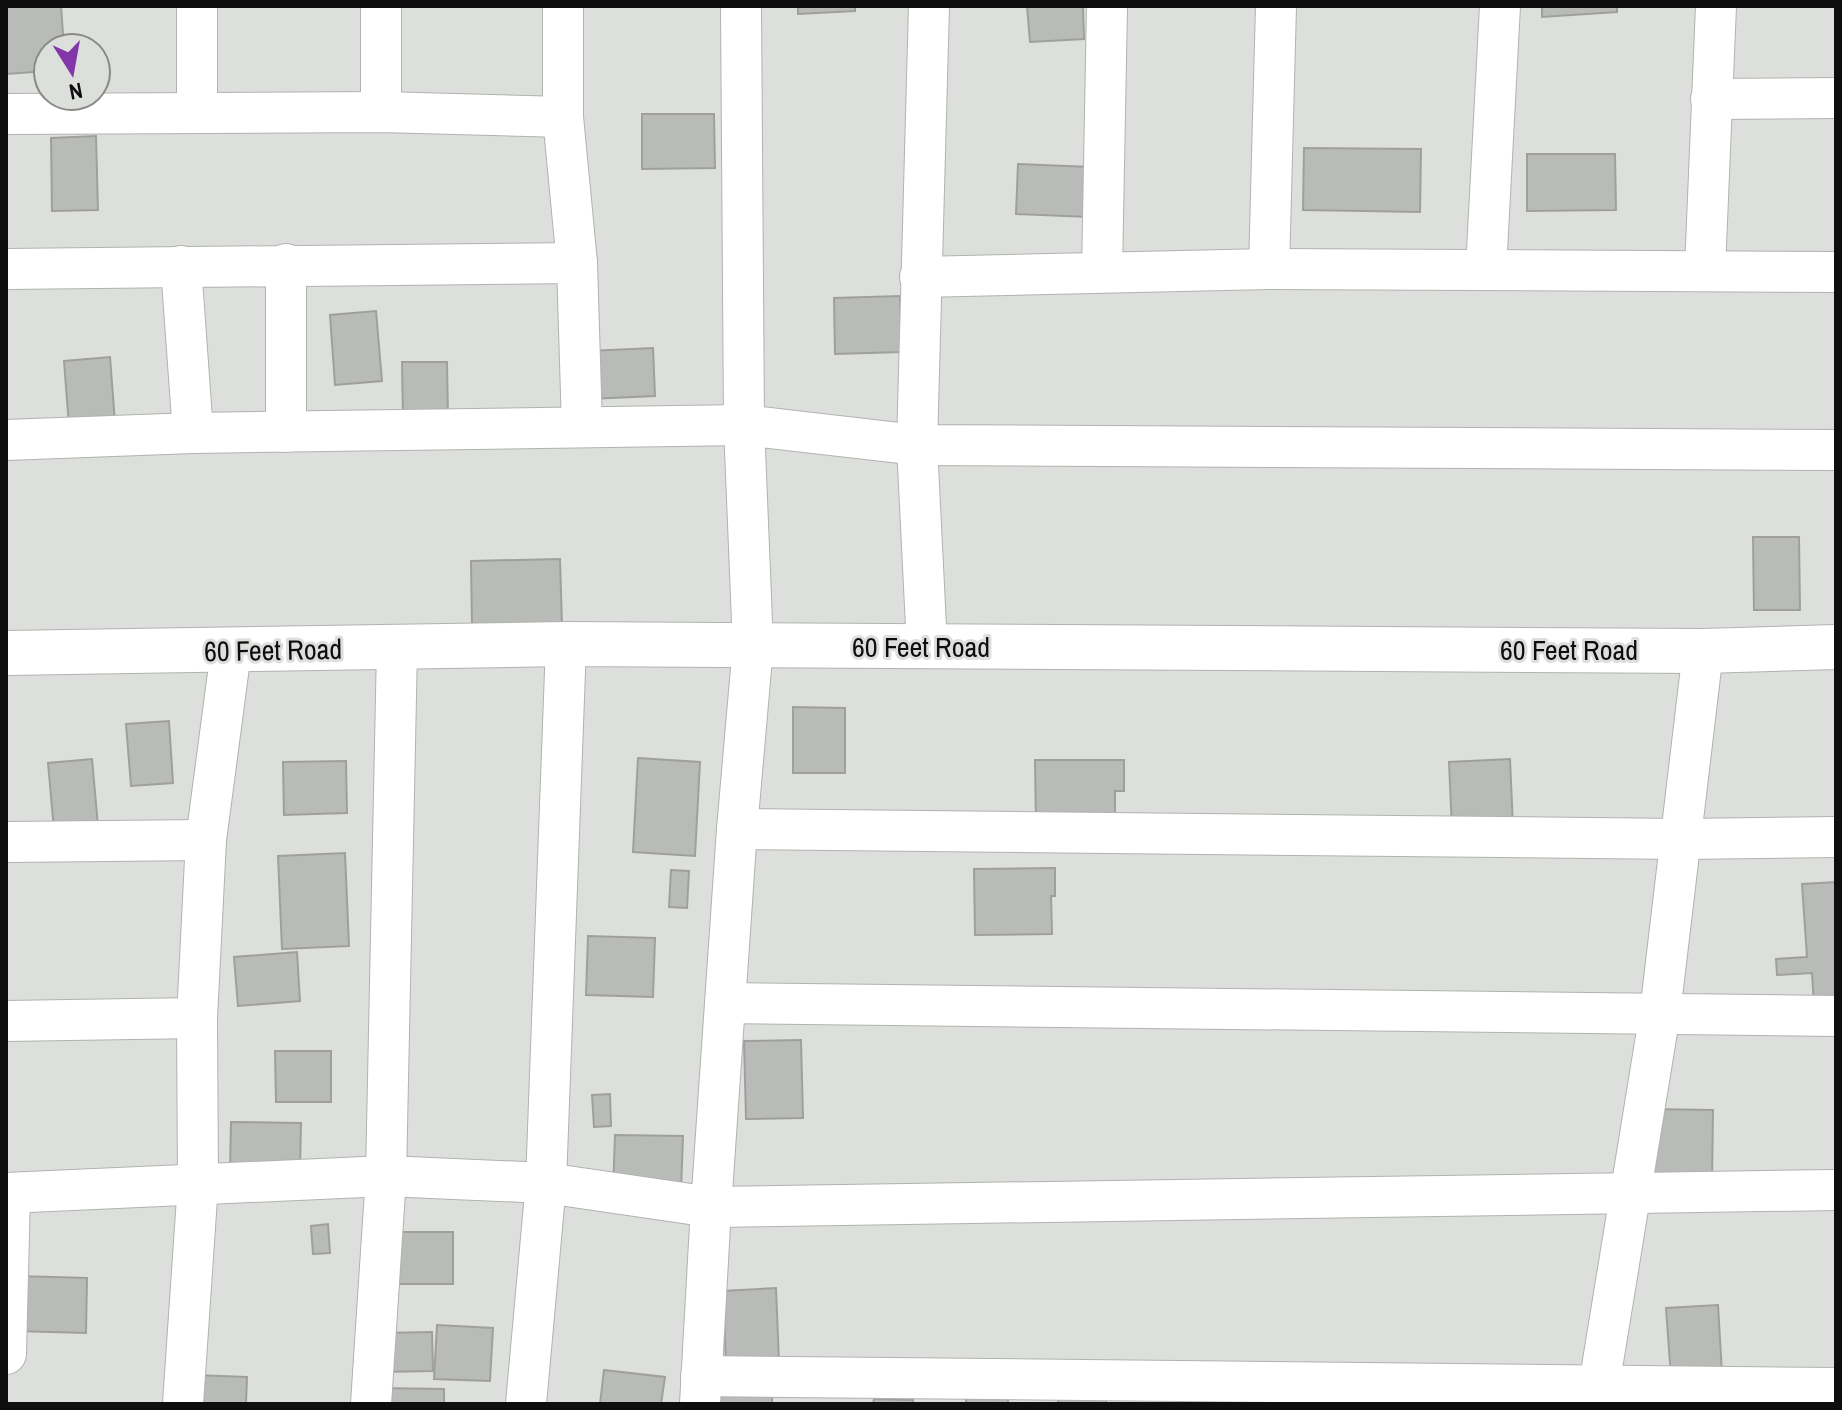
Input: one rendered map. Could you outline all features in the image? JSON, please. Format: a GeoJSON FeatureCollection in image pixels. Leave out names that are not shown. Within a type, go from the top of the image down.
{"type":"FeatureCollection","features":[{"type":"Feature","properties":{"kind":"street"},"geometry":{"type":"LineString","coordinates":[[197,6],[197,113]]}},
{"type":"Feature","properties":{"kind":"street"},"geometry":{"type":"LineString","coordinates":[[381,6],[381,112]]}},
{"type":"Feature","properties":{"kind":"street"},"geometry":{"type":"LineString","coordinates":[[563,6],[563,117],[577,263],[582,427]]}},
{"type":"Feature","properties":{"kind":"street"},"geometry":{"type":"LineString","coordinates":[[741,6],[744,425],[753,646],[737,829],[701,1390],[1597,1394],[1836,1388]]}},
{"type":"Feature","properties":{"kind":"street"},"geometry":{"type":"LineString","coordinates":[[927,647],[917,445],[929,6]]}},
{"type":"Feature","properties":{"kind":"street"},"geometry":{"type":"LineString","coordinates":[[1102,272],[1107,6]]}},
{"type":"Feature","properties":{"kind":"street"},"geometry":{"type":"LineString","coordinates":[[1269,269],[1276,6]]}},
{"type":"Feature","properties":{"kind":"street"},"geometry":{"type":"LineString","coordinates":[[1486,270],[1500,6]]}},
{"type":"Feature","properties":{"kind":"street"},"geometry":{"type":"LineString","coordinates":[[1705,270],[1716,6]]}},
{"type":"Feature","properties":{"kind":"street"},"geometry":{"type":"LineString","coordinates":[[1711,99],[1836,98]]}},
{"type":"Feature","properties":{"kind":"street"},"geometry":{"type":"LineString","coordinates":[[6,114],[381,112],[563,117]]}},
{"type":"Feature","properties":{"kind":"street"},"geometry":{"type":"LineString","coordinates":[[6,269],[577,263]]}},
{"type":"Feature","properties":{"kind":"street"},"geometry":{"type":"LineString","coordinates":[[286,264],[286,432]]}},
{"type":"Feature","properties":{"kind":"street"},"geometry":{"type":"LineString","coordinates":[[181,266],[193,433]]}},
{"type":"Feature","properties":{"kind":"street"},"geometry":{"type":"LineString","coordinates":[[920,277],[1269,269],[1836,272]]}},
{"type":"Feature","properties":{"kind":"street"},"geometry":{"type":"LineString","coordinates":[[6,440],[193,433],[744,425],[917,445],[1836,450]]}},
{"type":"Feature","properties":{"kind":"street"},"geometry":{"type":"LineString","coordinates":[[526,1404],[546,1183],[566,644]]}},
{"type":"Feature","properties":{"kind":"street","name":"60 Feet Road"},"geometry":{"type":"LineString","coordinates":[[6,653],[566,644],[1703,651],[1836,647]]}},
{"type":"Feature","properties":{"kind":"street"},"geometry":{"type":"LineString","coordinates":[[371,1404],[386,1176],[397,648]]}},
{"type":"Feature","properties":{"kind":"street"},"geometry":{"type":"LineString","coordinates":[[183,1404],[198,1183],[197,1018],[206,840],[231,651]]}},
{"type":"Feature","properties":{"kind":"street"},"geometry":{"type":"LineString","coordinates":[[1597,1394],[1660,1013],[1703,651]]}},
{"type":"Feature","properties":{"kind":"street"},"geometry":{"type":"LineString","coordinates":[[737,829],[1680,839],[1836,837]]}},
{"type":"Feature","properties":{"kind":"street"},"geometry":{"type":"LineString","coordinates":[[6,842],[206,840]]}},
{"type":"Feature","properties":{"kind":"street"},"geometry":{"type":"LineString","coordinates":[[726,1003],[1836,1016]]}},
{"type":"Feature","properties":{"kind":"street"},"geometry":{"type":"LineString","coordinates":[[6,1021],[197,1018]]}},
{"type":"Feature","properties":{"kind":"street"},"geometry":{"type":"LineString","coordinates":[[6,1354],[8,1194],[386,1176],[546,1183],[711,1207],[1836,1190]]}},
{"type":"Feature","properties":{"kind":"building"},"geometry":{"type":"Polygon","coordinates":[[[6,6],[61,6],[63,32],[32,32],[32,72],[6,74],[6,6]]]}},
{"type":"Feature","properties":{"kind":"building"},"geometry":{"type":"Polygon","coordinates":[[[798,6],[855,6],[855,11],[798,14],[798,6]]]}},
{"type":"Feature","properties":{"kind":"building"},"geometry":{"type":"Polygon","coordinates":[[[1027,6],[1083,6],[1084,39],[1030,42],[1027,6]]]}},
{"type":"Feature","properties":{"kind":"building"},"geometry":{"type":"Polygon","coordinates":[[[1542,6],[1617,6],[1617,12],[1542,17],[1542,6]]]}},
{"type":"Feature","properties":{"kind":"building"},"geometry":{"type":"Polygon","coordinates":[[[642,114],[714,114],[715,168],[642,169],[642,114]]]}},
{"type":"Feature","properties":{"kind":"building"},"geometry":{"type":"Polygon","coordinates":[[[96,136],[98,210],[52,211],[51,138],[96,136]]]}},
{"type":"Feature","properties":{"kind":"building"},"geometry":{"type":"Polygon","coordinates":[[[1304,148],[1421,149],[1420,212],[1303,210],[1304,148]]]}},
{"type":"Feature","properties":{"kind":"building"},"geometry":{"type":"Polygon","coordinates":[[[1527,154],[1615,154],[1616,210],[1527,211],[1527,154]]]}},
{"type":"Feature","properties":{"kind":"building"},"geometry":{"type":"Polygon","coordinates":[[[1018,164],[1091,167],[1089,217],[1016,214],[1018,164]]]}},
{"type":"Feature","properties":{"kind":"building"},"geometry":{"type":"Polygon","coordinates":[[[900,296],[902,352],[835,354],[834,298],[900,296]]]}},
{"type":"Feature","properties":{"kind":"building"},"geometry":{"type":"Polygon","coordinates":[[[376,311],[382,381],[335,385],[330,315],[376,311]]]}},
{"type":"Feature","properties":{"kind":"building"},"geometry":{"type":"Polygon","coordinates":[[[653,348],[655,396],[589,399],[588,351],[653,348]]]}},
{"type":"Feature","properties":{"kind":"building"},"geometry":{"type":"Polygon","coordinates":[[[110,357],[115,422],[69,426],[64,361],[110,357]]]}},
{"type":"Feature","properties":{"kind":"building"},"geometry":{"type":"Polygon","coordinates":[[[402,362],[447,362],[448,418],[403,419],[402,362]]]}},
{"type":"Feature","properties":{"kind":"building"},"geometry":{"type":"Polygon","coordinates":[[[1753,537],[1799,537],[1800,610],[1754,610],[1753,537]]]}},
{"type":"Feature","properties":{"kind":"building"},"geometry":{"type":"Polygon","coordinates":[[[560,559],[562,625],[472,627],[471,561],[560,559]]]}},
{"type":"Feature","properties":{"kind":"building"},"geometry":{"type":"Polygon","coordinates":[[[793,707],[845,708],[845,773],[793,773],[793,707]]]}},
{"type":"Feature","properties":{"kind":"building"},"geometry":{"type":"Polygon","coordinates":[[[169,721],[173,783],[131,786],[126,724],[169,721]]]}},
{"type":"Feature","properties":{"kind":"building"},"geometry":{"type":"Polygon","coordinates":[[[638,758],[700,762],[695,856],[633,852],[638,758]]]}},
{"type":"Feature","properties":{"kind":"building"},"geometry":{"type":"Polygon","coordinates":[[[92,759],[98,826],[54,830],[48,763],[92,759]]]}},
{"type":"Feature","properties":{"kind":"building"},"geometry":{"type":"Polygon","coordinates":[[[1510,759],[1513,827],[1452,830],[1449,762],[1510,759]]]}},
{"type":"Feature","properties":{"kind":"building"},"geometry":{"type":"Polygon","coordinates":[[[1035,760],[1124,760],[1124,791],[1115,791],[1115,825],[1036,825],[1035,760]]]}},
{"type":"Feature","properties":{"kind":"building"},"geometry":{"type":"Polygon","coordinates":[[[346,761],[347,813],[284,815],[283,762],[346,761]]]}},
{"type":"Feature","properties":{"kind":"building"},"geometry":{"type":"Polygon","coordinates":[[[345,853],[349,946],[282,949],[278,856],[345,853]]]}},
{"type":"Feature","properties":{"kind":"building"},"geometry":{"type":"Polygon","coordinates":[[[1055,868],[1055,896],[1051,896],[1052,934],[975,935],[974,869],[1055,868]]]}},
{"type":"Feature","properties":{"kind":"building"},"geometry":{"type":"Polygon","coordinates":[[[671,870],[689,871],[687,908],[669,907],[671,870]]]}},
{"type":"Feature","properties":{"kind":"building"},"geometry":{"type":"Polygon","coordinates":[[[1836,882],[1836,1005],[1814,1006],[1812,973],[1777,975],[1776,959],[1807,957],[1802,884],[1836,882]]]}},
{"type":"Feature","properties":{"kind":"building"},"geometry":{"type":"Polygon","coordinates":[[[588,936],[655,938],[653,997],[586,995],[588,936]]]}},
{"type":"Feature","properties":{"kind":"building"},"geometry":{"type":"Polygon","coordinates":[[[297,952],[300,1001],[238,1006],[234,957],[297,952]]]}},
{"type":"Feature","properties":{"kind":"building"},"geometry":{"type":"Polygon","coordinates":[[[801,1040],[803,1118],[746,1119],[744,1041],[801,1040]]]}},
{"type":"Feature","properties":{"kind":"building"},"geometry":{"type":"Polygon","coordinates":[[[275,1051],[331,1051],[331,1102],[276,1102],[275,1051]]]}},
{"type":"Feature","properties":{"kind":"building"},"geometry":{"type":"Polygon","coordinates":[[[610,1094],[611,1126],[594,1127],[592,1095],[610,1094]]]}},
{"type":"Feature","properties":{"kind":"building"},"geometry":{"type":"Polygon","coordinates":[[[1651,1109],[1713,1110],[1712,1182],[1650,1182],[1651,1109]]]}},
{"type":"Feature","properties":{"kind":"building"},"geometry":{"type":"Polygon","coordinates":[[[231,1122],[301,1123],[300,1171],[230,1170],[231,1122]]]}},
{"type":"Feature","properties":{"kind":"building"},"geometry":{"type":"Polygon","coordinates":[[[615,1135],[683,1136],[681,1191],[613,1189],[615,1135]]]}},
{"type":"Feature","properties":{"kind":"building"},"geometry":{"type":"Polygon","coordinates":[[[328,1224],[330,1253],[313,1254],[311,1226],[328,1224]]]}},
{"type":"Feature","properties":{"kind":"building"},"geometry":{"type":"Polygon","coordinates":[[[388,1232],[453,1232],[453,1284],[388,1284],[388,1232]]]}},
{"type":"Feature","properties":{"kind":"building"},"geometry":{"type":"Polygon","coordinates":[[[18,1276],[87,1278],[86,1333],[16,1331],[18,1276]]]}},
{"type":"Feature","properties":{"kind":"building"},"geometry":{"type":"Polygon","coordinates":[[[776,1288],[779,1362],[726,1364],[723,1291],[776,1288]]]}},
{"type":"Feature","properties":{"kind":"building"},"geometry":{"type":"Polygon","coordinates":[[[1718,1305],[1722,1373],[1671,1377],[1666,1308],[1718,1305]]]}},
{"type":"Feature","properties":{"kind":"building"},"geometry":{"type":"Polygon","coordinates":[[[437,1325],[493,1328],[490,1381],[434,1379],[437,1325]]]}},
{"type":"Feature","properties":{"kind":"building"},"geometry":{"type":"Polygon","coordinates":[[[432,1332],[433,1371],[379,1372],[378,1333],[432,1332]]]}},
{"type":"Feature","properties":{"kind":"building"},"geometry":{"type":"Polygon","coordinates":[[[604,1370],[665,1377],[661,1404],[600,1404],[604,1370]]]}},
{"type":"Feature","properties":{"kind":"building"},"geometry":{"type":"Polygon","coordinates":[[[194,1375],[247,1377],[246,1404],[193,1404],[194,1375]]]}},
{"type":"Feature","properties":{"kind":"building"},"geometry":{"type":"Polygon","coordinates":[[[377,1388],[444,1389],[444,1404],[376,1404],[377,1388]]]}},
{"type":"Feature","properties":{"kind":"building"},"geometry":{"type":"Polygon","coordinates":[[[717,1393],[772,1394],[772,1404],[717,1404],[717,1393]]]}},
{"type":"Feature","properties":{"kind":"building"},"geometry":{"type":"Polygon","coordinates":[[[966,1395],[1008,1397],[1008,1404],[966,1404],[966,1395]]]}},
{"type":"Feature","properties":{"kind":"building"},"geometry":{"type":"Polygon","coordinates":[[[1059,1396],[1106,1398],[1106,1404],[1058,1404],[1059,1396]]]}},
{"type":"Feature","properties":{"kind":"building"},"geometry":{"type":"Polygon","coordinates":[[[874,1399],[913,1400],[913,1404],[873,1404],[874,1399]]]}}]}
